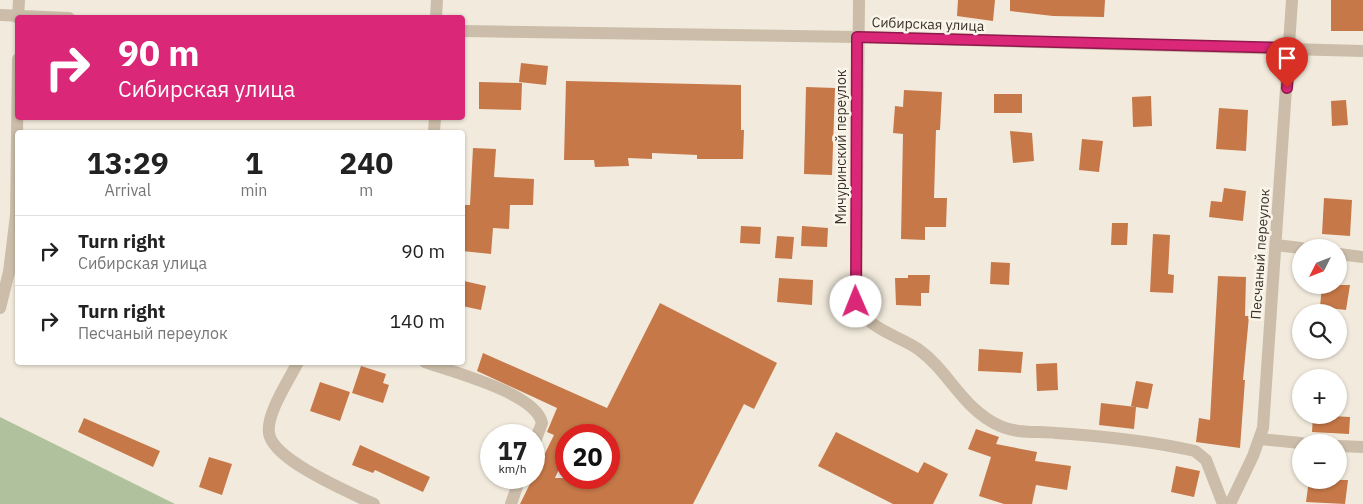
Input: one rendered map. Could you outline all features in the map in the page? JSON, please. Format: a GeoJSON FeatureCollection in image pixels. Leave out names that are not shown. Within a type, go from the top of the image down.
{"type":"FeatureCollection","features":[{"type":"Feature","properties":{"kind":"street"},"geometry":{"type":"LineString","coordinates":[[18,15],[19,0]]}},
{"type":"Feature","properties":{"kind":"street"},"geometry":{"type":"LineString","coordinates":[[436,15],[437,0]]}},
{"type":"Feature","properties":{"kind":"street","name":"Мичуринский переулок"},"geometry":{"type":"LineString","coordinates":[[859,0],[857,37],[856,294],[860,310],[872,324],[917,348],[939,369],[968,406],[999,426],[1028,433],[1055,433],[1195,451],[1206,460],[1223,504]]}},
{"type":"Feature","properties":{"kind":"street","name":"Песчаный переулок"},"geometry":{"type":"LineString","coordinates":[[1230,504],[1260,439],[1263,428],[1292,0]]}},
{"type":"Feature","properties":{"kind":"street"},"geometry":{"type":"LineString","coordinates":[[0,15],[15,17]]}},
{"type":"Feature","properties":{"kind":"street","name":"Сибирская улица"},"geometry":{"type":"LineString","coordinates":[[465,31],[857,37],[1363,51]]}},
{"type":"Feature","properties":{"kind":"street"},"geometry":{"type":"LineString","coordinates":[[0,308],[11,262],[15,232]]}},
{"type":"Feature","properties":{"kind":"street"},"geometry":{"type":"LineString","coordinates":[[1276,245],[1292,247]]}},
{"type":"Feature","properties":{"kind":"street"},"geometry":{"type":"LineString","coordinates":[[1348,255],[1363,257]]}},
{"type":"Feature","properties":{"kind":"street"},"geometry":{"type":"LineString","coordinates":[[296,365],[274,410],[269,427],[270,437],[284,453],[311,474],[374,504]]}},
{"type":"Feature","properties":{"kind":"street"},"geometry":{"type":"LineString","coordinates":[[433,365],[506,392],[531,406],[538,413],[542,424]]}},
{"type":"Feature","properties":{"kind":"street"},"geometry":{"type":"LineString","coordinates":[[1260,439],[1292,442]]}},
{"type":"Feature","properties":{"kind":"street"},"geometry":{"type":"LineString","coordinates":[[1347,446],[1363,447]]}},
{"type":"Feature","properties":{"kind":"street"},"geometry":{"type":"LineString","coordinates":[[510,504],[516,489]]}},
{"type":"Feature","properties":{"kind":"green space"},"geometry":{"type":"Polygon","coordinates":[[[0,417],[175,504],[0,504],[0,417]]]}},
{"type":"Feature","properties":{"kind":"building"},"geometry":{"type":"Polygon","coordinates":[[[958,0],[995,0],[993,21],[957,16],[958,0]]]}},
{"type":"Feature","properties":{"kind":"building"},"geometry":{"type":"Polygon","coordinates":[[[1010,0],[1105,0],[1104,17],[1053,16],[1010,11],[1010,0]]]}},
{"type":"Feature","properties":{"kind":"building"},"geometry":{"type":"Polygon","coordinates":[[[1331,0],[1363,0],[1363,31],[1331,31],[1331,0]]]}},
{"type":"Feature","properties":{"kind":"building"},"geometry":{"type":"Polygon","coordinates":[[[521,63],[548,66],[546,85],[519,82],[521,63]]]}},
{"type":"Feature","properties":{"kind":"building"},"geometry":{"type":"Polygon","coordinates":[[[566,81],[741,85],[741,130],[744,130],[743,159],[697,159],[697,155],[652,153],[652,159],[628,158],[629,166],[595,167],[594,160],[564,160],[566,81]]]}},
{"type":"Feature","properties":{"kind":"building"},"geometry":{"type":"Polygon","coordinates":[[[479,82],[522,83],[521,110],[479,109],[479,82]]]}},
{"type":"Feature","properties":{"kind":"building"},"geometry":{"type":"Polygon","coordinates":[[[806,87],[835,88],[832,175],[804,174],[806,87]]]}},
{"type":"Feature","properties":{"kind":"building"},"geometry":{"type":"Polygon","coordinates":[[[904,90],[942,92],[940,130],[936,130],[934,198],[947,198],[946,227],[925,227],[925,240],[901,239],[903,134],[893,133],[895,106],[903,107],[904,90]]]}},
{"type":"Feature","properties":{"kind":"building"},"geometry":{"type":"Polygon","coordinates":[[[994,94],[1022,94],[1022,113],[994,113],[994,94]]]}},
{"type":"Feature","properties":{"kind":"building"},"geometry":{"type":"Polygon","coordinates":[[[1151,96],[1152,126],[1133,127],[1132,97],[1151,96]]]}},
{"type":"Feature","properties":{"kind":"building"},"geometry":{"type":"Polygon","coordinates":[[[1346,100],[1348,125],[1332,126],[1331,101],[1346,100]]]}},
{"type":"Feature","properties":{"kind":"building"},"geometry":{"type":"Polygon","coordinates":[[[1219,108],[1248,110],[1246,151],[1216,149],[1219,108]]]}},
{"type":"Feature","properties":{"kind":"building"},"geometry":{"type":"Polygon","coordinates":[[[1010,131],[1032,133],[1034,161],[1013,163],[1010,131]]]}},
{"type":"Feature","properties":{"kind":"building"},"geometry":{"type":"Polygon","coordinates":[[[1082,139],[1103,141],[1099,172],[1079,170],[1082,139]]]}},
{"type":"Feature","properties":{"kind":"building"},"geometry":{"type":"Polygon","coordinates":[[[473,148],[496,149],[494,177],[534,179],[533,205],[510,205],[509,229],[493,228],[491,254],[465,251],[465,205],[470,205],[473,148]]]}},
{"type":"Feature","properties":{"kind":"building"},"geometry":{"type":"Polygon","coordinates":[[[1224,188],[1246,191],[1243,221],[1209,217],[1211,201],[1222,202],[1224,188]]]}},
{"type":"Feature","properties":{"kind":"building"},"geometry":{"type":"Polygon","coordinates":[[[1324,198],[1352,200],[1350,236],[1322,234],[1324,198]]]}},
{"type":"Feature","properties":{"kind":"building"},"geometry":{"type":"Polygon","coordinates":[[[1112,223],[1128,223],[1127,245],[1111,245],[1112,223]]]}},
{"type":"Feature","properties":{"kind":"building"},"geometry":{"type":"Polygon","coordinates":[[[741,226],[761,227],[760,244],[740,243],[741,226]]]}},
{"type":"Feature","properties":{"kind":"building"},"geometry":{"type":"Polygon","coordinates":[[[802,226],[828,228],[827,247],[801,246],[802,226]]]}},
{"type":"Feature","properties":{"kind":"building"},"geometry":{"type":"Polygon","coordinates":[[[1153,234],[1170,235],[1168,274],[1174,275],[1173,293],[1150,292],[1153,234]]]}},
{"type":"Feature","properties":{"kind":"building"},"geometry":{"type":"Polygon","coordinates":[[[777,236],[794,237],[792,259],[775,258],[777,236]]]}},
{"type":"Feature","properties":{"kind":"building"},"geometry":{"type":"Polygon","coordinates":[[[991,262],[1010,263],[1009,285],[990,284],[991,262]]]}},
{"type":"Feature","properties":{"kind":"building"},"geometry":{"type":"Polygon","coordinates":[[[908,275],[930,275],[929,293],[921,293],[921,306],[896,305],[895,278],[908,278],[908,275]]]}},
{"type":"Feature","properties":{"kind":"building"},"geometry":{"type":"Polygon","coordinates":[[[1218,276],[1246,277],[1245,316],[1249,316],[1243,380],[1245,380],[1240,448],[1196,442],[1199,418],[1210,420],[1218,276]]]}},
{"type":"Feature","properties":{"kind":"building"},"geometry":{"type":"Polygon","coordinates":[[[779,278],[813,280],[812,305],[777,302],[779,278]]]}},
{"type":"Feature","properties":{"kind":"building"},"geometry":{"type":"Polygon","coordinates":[[[465,281],[486,286],[481,310],[465,307],[465,281]]]}},
{"type":"Feature","properties":{"kind":"building"},"geometry":{"type":"Polygon","coordinates":[[[1348,285],[1350,285],[1347,304],[1320,304],[1321,294],[1348,294],[1348,285]]]}},
{"type":"Feature","properties":{"kind":"building"},"geometry":{"type":"Polygon","coordinates":[[[660,303],[777,363],[754,409],[744,404],[693,504],[520,504],[527,489],[545,489],[545,453],[554,435],[547,432],[557,408],[477,371],[483,353],[607,408],[660,303]]]}},
{"type":"Feature","properties":{"kind":"building"},"geometry":{"type":"Polygon","coordinates":[[[979,349],[1023,352],[1021,373],[978,371],[979,349]]]}},
{"type":"Feature","properties":{"kind":"building"},"geometry":{"type":"Polygon","coordinates":[[[1057,363],[1058,390],[1037,391],[1036,364],[1057,363]]]}},
{"type":"Feature","properties":{"kind":"building"},"geometry":{"type":"Polygon","coordinates":[[[361,366],[386,374],[383,383],[389,385],[383,403],[352,393],[361,366]]]}},
{"type":"Feature","properties":{"kind":"building"},"geometry":{"type":"Polygon","coordinates":[[[1136,381],[1153,384],[1148,409],[1131,406],[1136,381]]]}},
{"type":"Feature","properties":{"kind":"building"},"geometry":{"type":"Polygon","coordinates":[[[320,382],[350,392],[340,421],[310,411],[320,382]]]}},
{"type":"Feature","properties":{"kind":"building"},"geometry":{"type":"Polygon","coordinates":[[[1101,403],[1136,407],[1134,429],[1099,425],[1101,403]]]}},
{"type":"Feature","properties":{"kind":"building"},"geometry":{"type":"Polygon","coordinates":[[[1347,417],[1350,417],[1349,434],[1312,432],[1312,424],[1347,424],[1347,417]]]}},
{"type":"Feature","properties":{"kind":"building"},"geometry":{"type":"Polygon","coordinates":[[[84,418],[160,451],[153,467],[78,432],[84,418]]]}},
{"type":"Feature","properties":{"kind":"building"},"geometry":{"type":"Polygon","coordinates":[[[976,429],[999,437],[996,444],[1037,452],[1035,461],[1071,466],[1067,490],[1036,485],[1032,504],[1004,504],[979,496],[991,457],[968,449],[976,429]]]}},
{"type":"Feature","properties":{"kind":"building"},"geometry":{"type":"Polygon","coordinates":[[[836,432],[918,473],[924,462],[948,474],[933,504],[893,504],[818,466],[836,432]]]}},
{"type":"Feature","properties":{"kind":"building"},"geometry":{"type":"Polygon","coordinates":[[[360,445],[430,477],[423,492],[375,470],[373,473],[352,465],[360,445]]]}},
{"type":"Feature","properties":{"kind":"building"},"geometry":{"type":"Polygon","coordinates":[[[209,457],[232,464],[222,495],[199,487],[209,457]]]}},
{"type":"Feature","properties":{"kind":"building"},"geometry":{"type":"Polygon","coordinates":[[[1176,466],[1200,471],[1194,497],[1171,492],[1176,466]]]}},
{"type":"Feature","properties":{"kind":"building"},"geometry":{"type":"Polygon","coordinates":[[[1308,489],[1347,489],[1345,504],[1306,502],[1308,489]]]}},
{"type":"Feature","properties":{"kind":"route"},"geometry":{"type":"LineString","coordinates":[[856,302],[857,37],[1290,48],[1287,88]]}}]}
